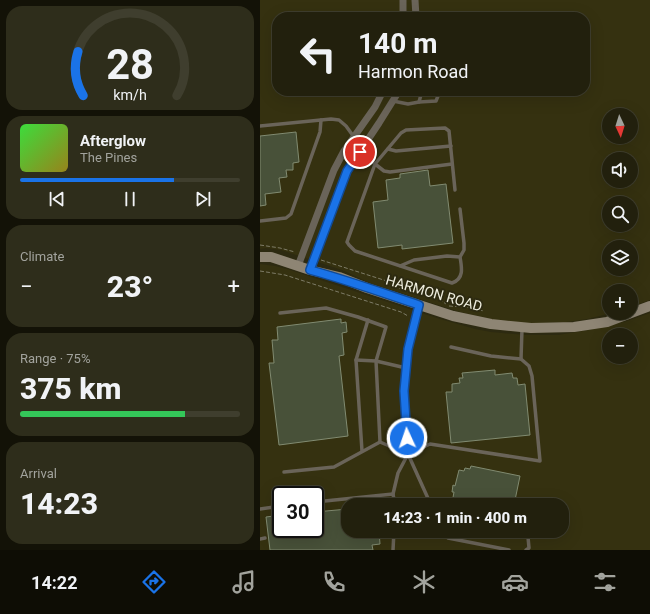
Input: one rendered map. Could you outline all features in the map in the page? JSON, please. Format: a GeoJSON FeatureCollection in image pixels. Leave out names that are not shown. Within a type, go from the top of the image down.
{"type":"FeatureCollection","features":[{"type":"Feature","properties":{"kind":"street"},"geometry":{"type":"LineString","coordinates":[[403,0],[403,12]]}},
{"type":"Feature","properties":{"kind":"street"},"geometry":{"type":"LineString","coordinates":[[415,0],[416,12]]}},
{"type":"Feature","properties":{"kind":"street"},"geometry":{"type":"LineString","coordinates":[[298,266],[334,170],[344,151],[380,96]]}},
{"type":"Feature","properties":{"kind":"street"},"geometry":{"type":"LineString","coordinates":[[310,270],[347,171],[396,96]]}},
{"type":"Feature","properties":{"kind":"street","name":"HARMON ROAD"},"geometry":{"type":"LineString","coordinates":[[260,257],[270,257],[310,270],[339,277],[367,288],[453,316],[492,324],[531,328],[574,327],[607,322],[650,306]]}},
{"type":"Feature","properties":{"kind":"street"},"geometry":{"type":"LineString","coordinates":[[408,454],[404,391],[408,349],[419,305]]}},
{"type":"Feature","properties":{"kind":"lane"},"geometry":{"type":"LineString","coordinates":[[419,102],[421,96]]}},
{"type":"Feature","properties":{"kind":"lane"},"geometry":{"type":"LineString","coordinates":[[393,101],[408,104],[436,101],[438,96]]}},
{"type":"Feature","properties":{"kind":"lane"},"geometry":{"type":"LineString","coordinates":[[260,126],[331,119],[338,120],[346,126],[354,137],[360,152],[384,171],[390,172],[452,164]]}},
{"type":"Feature","properties":{"kind":"lane"},"geometry":{"type":"LineString","coordinates":[[260,221],[286,218],[291,214],[320,132],[321,120]]}},
{"type":"Feature","properties":{"kind":"lane"},"geometry":{"type":"LineString","coordinates":[[455,190],[449,131],[445,128],[406,130],[376,164],[347,242],[355,251],[452,283],[457,282],[461,276],[462,266],[460,257],[464,250],[460,209]]}},
{"type":"Feature","properties":{"kind":"lane"},"geometry":{"type":"LineString","coordinates":[[388,149],[396,151],[451,146]]}},
{"type":"Feature","properties":{"kind":"lane"},"geometry":{"type":"LineString","coordinates":[[400,266],[414,260],[447,256],[460,257]]}},
{"type":"Feature","properties":{"kind":"lane"},"geometry":{"type":"LineString","coordinates":[[280,313],[326,308],[386,326],[376,361],[380,442]]}},
{"type":"Feature","properties":{"kind":"lane"},"geometry":{"type":"LineString","coordinates":[[362,451],[356,360],[368,320]]}},
{"type":"Feature","properties":{"kind":"lane"},"geometry":{"type":"LineString","coordinates":[[522,327],[522,359]]}},
{"type":"Feature","properties":{"kind":"lane"},"geometry":{"type":"LineString","coordinates":[[394,498],[393,494],[398,473],[408,454],[430,444],[540,461],[532,376],[529,366],[522,359],[491,356],[451,347]]}},
{"type":"Feature","properties":{"kind":"lane"},"geometry":{"type":"LineString","coordinates":[[356,360],[376,361],[406,368]]}},
{"type":"Feature","properties":{"kind":"lane"},"geometry":{"type":"LineString","coordinates":[[284,472],[334,467],[380,442],[408,454],[428,498]]}},
{"type":"Feature","properties":{"kind":"lane"},"geometry":{"type":"LineString","coordinates":[[324,501],[393,494]]}},
{"type":"Feature","properties":{"kind":"lane"},"geometry":{"type":"LineString","coordinates":[[260,508],[272,507]]}},
{"type":"Feature","properties":{"kind":"lane"},"geometry":{"type":"LineString","coordinates":[[260,538],[265,538]]}},
{"type":"Feature","properties":{"kind":"lane"},"geometry":{"type":"LineString","coordinates":[[393,550],[394,538]]}},
{"type":"Feature","properties":{"kind":"lane"},"geometry":{"type":"LineString","coordinates":[[448,538],[509,550]]}},
{"type":"Feature","properties":{"kind":"lane"},"geometry":{"type":"LineString","coordinates":[[526,550],[529,548],[528,538]]}},
{"type":"Feature","properties":{"kind":"path"},"geometry":{"type":"LineString","coordinates":[[260,245],[280,248],[302,254]]}},
{"type":"Feature","properties":{"kind":"path"},"geometry":{"type":"LineString","coordinates":[[315,258],[393,283],[400,289],[409,288],[438,298],[449,306],[466,307],[484,311]]}},
{"type":"Feature","properties":{"kind":"path"},"geometry":{"type":"LineString","coordinates":[[260,271],[286,275],[416,318]]}},
{"type":"Feature","properties":{"kind":"shaded area"},"geometry":{"type":"Polygon","coordinates":[[[260,0],[650,0],[650,300],[638,304],[638,284],[602,284],[602,315],[566,322],[509,323],[460,312],[372,284],[342,270],[281,250],[266,248],[260,249],[260,0]]]}},
{"type":"Feature","properties":{"kind":"shaded area"},"geometry":{"type":"Polygon","coordinates":[[[260,264],[287,269],[440,319],[491,332],[526,335],[558,335],[589,330],[630,320],[638,320],[638,317],[650,313],[650,550],[260,550],[260,264]]]}},
{"type":"Feature","properties":{"kind":"building"},"geometry":{"type":"Polygon","coordinates":[[[296,132],[299,162],[293,163],[293,170],[286,170],[287,177],[279,178],[281,192],[265,194],[266,205],[260,206],[260,136],[296,132]]]}},
{"type":"Feature","properties":{"kind":"building"},"geometry":{"type":"Polygon","coordinates":[[[428,170],[430,186],[446,184],[453,243],[402,249],[402,245],[378,248],[373,202],[388,200],[386,180],[400,178],[400,174],[428,170]]]}},
{"type":"Feature","properties":{"kind":"building"},"geometry":{"type":"Polygon","coordinates":[[[341,319],[341,323],[346,322],[347,332],[342,333],[344,355],[339,356],[348,436],[279,445],[269,363],[274,363],[272,340],[278,340],[277,327],[341,319]]]}},
{"type":"Feature","properties":{"kind":"building"},"geometry":{"type":"Polygon","coordinates":[[[495,370],[495,375],[512,373],[513,378],[517,378],[518,385],[525,384],[530,435],[451,443],[446,392],[452,392],[452,384],[460,383],[459,378],[463,378],[462,373],[495,370]]]}},
{"type":"Feature","properties":{"kind":"building"},"geometry":{"type":"Polygon","coordinates":[[[471,466],[520,476],[515,498],[453,498],[453,485],[455,486],[459,470],[464,471],[465,468],[470,469],[471,466]]]}},
{"type":"Feature","properties":{"kind":"building"},"geometry":{"type":"Polygon","coordinates":[[[341,510],[341,538],[380,538],[380,544],[372,545],[373,550],[270,550],[266,517],[272,516],[272,538],[324,538],[324,511],[341,510]]]}},
{"type":"Feature","properties":{"kind":"route"},"geometry":{"type":"LineString","coordinates":[[360,152],[347,171],[310,270],[339,277],[419,305],[408,349],[404,391],[407,438]]}}]}
